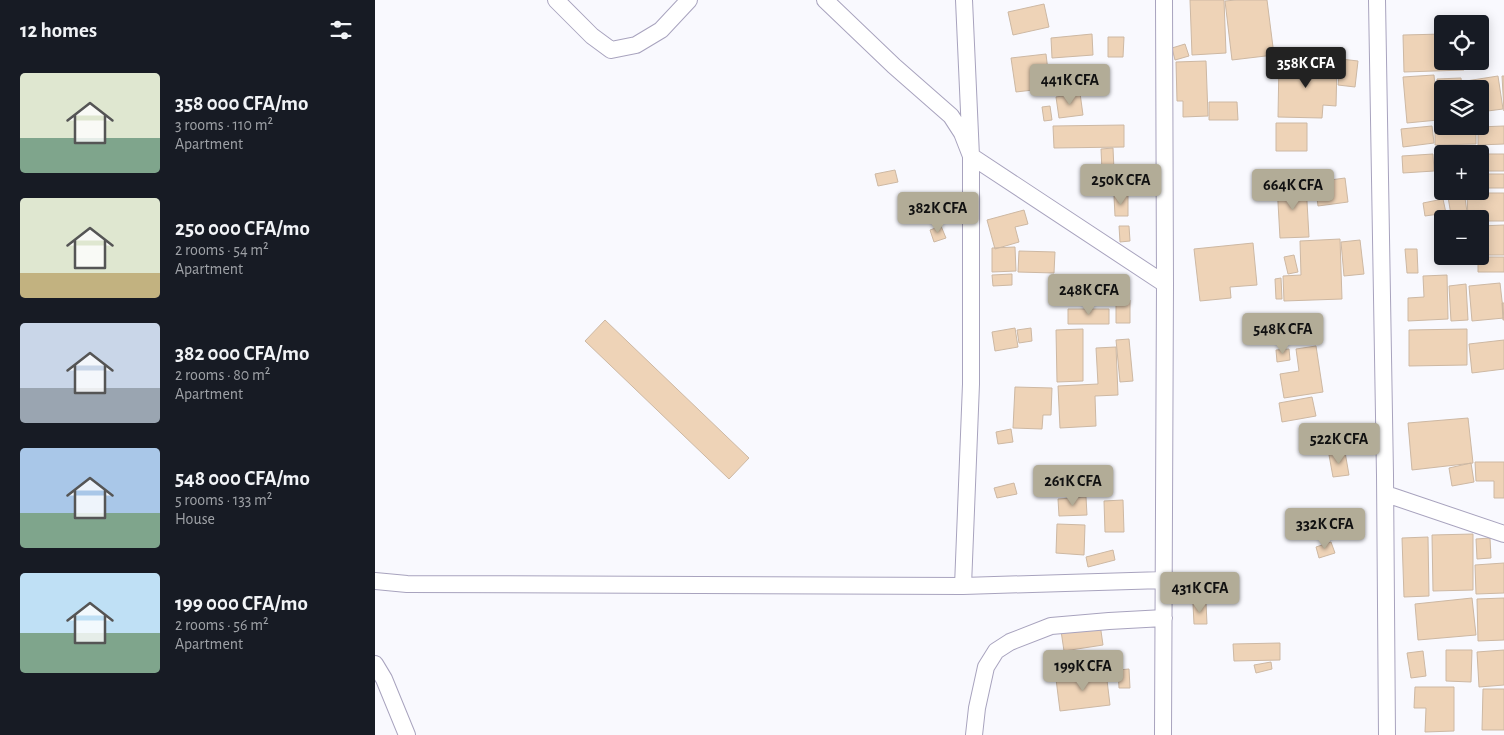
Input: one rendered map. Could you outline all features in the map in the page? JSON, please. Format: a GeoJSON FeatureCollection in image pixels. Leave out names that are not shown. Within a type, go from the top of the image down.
{"type":"FeatureCollection","features":[{"type":"Feature","properties":{"kind":"street"},"geometry":{"type":"LineString","coordinates":[[555,0],[592,36],[611,50],[636,46],[661,30],[689,0]]}},
{"type":"Feature","properties":{"kind":"street"},"geometry":{"type":"LineString","coordinates":[[825,0],[894,66],[951,116],[962,133],[971,156],[1165,284]]}},
{"type":"Feature","properties":{"kind":"street"},"geometry":{"type":"LineString","coordinates":[[963,586],[971,384],[971,156],[964,0]]}},
{"type":"Feature","properties":{"kind":"street"},"geometry":{"type":"LineString","coordinates":[[1163,0],[1165,284],[1163,735]]}},
{"type":"Feature","properties":{"kind":"street"},"geometry":{"type":"LineString","coordinates":[[1377,0],[1387,735]]}},
{"type":"Feature","properties":{"kind":"street"},"geometry":{"type":"LineString","coordinates":[[1385,494],[1504,534]]}},
{"type":"Feature","properties":{"kind":"street"},"geometry":{"type":"LineString","coordinates":[[375,582],[407,584],[963,586],[1164,580]]}},
{"type":"Feature","properties":{"kind":"street"},"geometry":{"type":"LineString","coordinates":[[974,735],[977,708],[986,667],[996,651],[1010,642],[1051,626],[1164,618]]}},
{"type":"Feature","properties":{"kind":"street"},"geometry":{"type":"LineString","coordinates":[[375,664],[384,679],[407,735]]}},
{"type":"Feature","properties":{"kind":"building"},"geometry":{"type":"Polygon","coordinates":[[[1190,0],[1224,0],[1226,53],[1192,55],[1190,0]]]}},
{"type":"Feature","properties":{"kind":"building"},"geometry":{"type":"Polygon","coordinates":[[[1267,0],[1274,55],[1232,60],[1225,1],[1267,0]]]}},
{"type":"Feature","properties":{"kind":"building"},"geometry":{"type":"Polygon","coordinates":[[[1044,4],[1049,27],[1013,35],[1008,12],[1044,4]]]}},
{"type":"Feature","properties":{"kind":"building"},"geometry":{"type":"Polygon","coordinates":[[[1092,34],[1093,55],[1052,58],[1051,38],[1092,34]]]}},
{"type":"Feature","properties":{"kind":"building"},"geometry":{"type":"Polygon","coordinates":[[[1434,34],[1434,70],[1464,70],[1404,72],[1403,35],[1434,34]]]}},
{"type":"Feature","properties":{"kind":"building"},"geometry":{"type":"Polygon","coordinates":[[[1108,37],[1124,37],[1123,57],[1108,57],[1108,37]]]}},
{"type":"Feature","properties":{"kind":"building"},"geometry":{"type":"Polygon","coordinates":[[[1185,44],[1189,56],[1175,60],[1172,48],[1185,44]]]}},
{"type":"Feature","properties":{"kind":"building"},"geometry":{"type":"Polygon","coordinates":[[[1046,54],[1050,88],[1016,92],[1011,58],[1046,54]]]}},
{"type":"Feature","properties":{"kind":"building"},"geometry":{"type":"Polygon","coordinates":[[[1341,59],[1358,61],[1355,87],[1338,85],[1341,59]]]}},
{"type":"Feature","properties":{"kind":"building"},"geometry":{"type":"Polygon","coordinates":[[[1206,61],[1208,116],[1183,117],[1183,101],[1177,101],[1176,62],[1206,61]]]}},
{"type":"Feature","properties":{"kind":"building"},"geometry":{"type":"Polygon","coordinates":[[[1279,62],[1337,64],[1336,106],[1323,105],[1322,118],[1278,117],[1279,62]]]}},
{"type":"Feature","properties":{"kind":"building"},"geometry":{"type":"Polygon","coordinates":[[[1079,72],[1080,90],[1056,92],[1055,74],[1079,72]]]}},
{"type":"Feature","properties":{"kind":"building"},"geometry":{"type":"Polygon","coordinates":[[[1434,75],[1434,120],[1407,123],[1403,77],[1434,75]]]}},
{"type":"Feature","properties":{"kind":"building"},"geometry":{"type":"Polygon","coordinates":[[[1498,76],[1503,109],[1489,111],[1489,80],[1472,80],[1498,76]]]}},
{"type":"Feature","properties":{"kind":"building"},"geometry":{"type":"Polygon","coordinates":[[[1502,76],[1504,76],[1504,111],[1502,76]]]}},
{"type":"Feature","properties":{"kind":"building"},"geometry":{"type":"Polygon","coordinates":[[[1461,78],[1461,80],[1437,80],[1461,78]]]}},
{"type":"Feature","properties":{"kind":"building"},"geometry":{"type":"Polygon","coordinates":[[[1080,93],[1083,115],[1059,118],[1056,97],[1080,93]]]}},
{"type":"Feature","properties":{"kind":"building"},"geometry":{"type":"Polygon","coordinates":[[[1209,102],[1237,102],[1238,120],[1209,120],[1209,102]]]}},
{"type":"Feature","properties":{"kind":"building"},"geometry":{"type":"Polygon","coordinates":[[[1050,106],[1052,120],[1044,121],[1042,107],[1050,106]]]}},
{"type":"Feature","properties":{"kind":"building"},"geometry":{"type":"Polygon","coordinates":[[[1276,123],[1307,123],[1307,151],[1276,151],[1276,123]]]}},
{"type":"Feature","properties":{"kind":"building"},"geometry":{"type":"Polygon","coordinates":[[[1124,125],[1124,147],[1054,148],[1053,126],[1124,125]]]}},
{"type":"Feature","properties":{"kind":"building"},"geometry":{"type":"Polygon","coordinates":[[[1432,126],[1434,143],[1403,147],[1401,129],[1432,126]]]}},
{"type":"Feature","properties":{"kind":"building"},"geometry":{"type":"Polygon","coordinates":[[[1504,126],[1504,144],[1478,145],[1478,135],[1489,135],[1489,127],[1504,126]]]}},
{"type":"Feature","properties":{"kind":"building"},"geometry":{"type":"Polygon","coordinates":[[[1435,135],[1476,135],[1476,144],[1435,145],[1435,135]]]}},
{"type":"Feature","properties":{"kind":"building"},"geometry":{"type":"Polygon","coordinates":[[[1113,148],[1114,170],[1102,171],[1101,149],[1113,148]]]}},
{"type":"Feature","properties":{"kind":"building"},"geometry":{"type":"Polygon","coordinates":[[[1433,154],[1434,171],[1403,173],[1402,156],[1433,154]]]}},
{"type":"Feature","properties":{"kind":"building"},"geometry":{"type":"Polygon","coordinates":[[[1489,154],[1504,154],[1504,171],[1489,171],[1489,154]]]}},
{"type":"Feature","properties":{"kind":"building"},"geometry":{"type":"Polygon","coordinates":[[[895,170],[898,182],[878,186],[875,174],[895,170]]]}},
{"type":"Feature","properties":{"kind":"building"},"geometry":{"type":"Polygon","coordinates":[[[1489,174],[1504,174],[1504,188],[1489,188],[1489,174]]]}},
{"type":"Feature","properties":{"kind":"building"},"geometry":{"type":"Polygon","coordinates":[[[1345,178],[1348,202],[1318,206],[1315,182],[1345,178]]]}},
{"type":"Feature","properties":{"kind":"building"},"geometry":{"type":"Polygon","coordinates":[[[1306,184],[1309,237],[1280,238],[1277,185],[1306,184]]]}},
{"type":"Feature","properties":{"kind":"building"},"geometry":{"type":"Polygon","coordinates":[[[1489,193],[1504,193],[1504,221],[1489,221],[1489,210],[1468,210],[1467,200],[1489,200],[1489,193]]]}},
{"type":"Feature","properties":{"kind":"building"},"geometry":{"type":"Polygon","coordinates":[[[1128,195],[1128,216],[1115,216],[1114,196],[1128,195]]]}},
{"type":"Feature","properties":{"kind":"building"},"geometry":{"type":"Polygon","coordinates":[[[1443,200],[1445,210],[1434,210],[1434,215],[1425,216],[1423,203],[1443,200]]]}},
{"type":"Feature","properties":{"kind":"building"},"geometry":{"type":"Polygon","coordinates":[[[1448,200],[1465,200],[1467,210],[1450,210],[1448,200]]]}},
{"type":"Feature","properties":{"kind":"building"},"geometry":{"type":"Polygon","coordinates":[[[1024,210],[1028,224],[1015,227],[1019,242],[995,249],[987,220],[1024,210]]]}},
{"type":"Feature","properties":{"kind":"building"},"geometry":{"type":"Polygon","coordinates":[[[1504,225],[1504,255],[1489,255],[1489,226],[1504,225]]]}},
{"type":"Feature","properties":{"kind":"building"},"geometry":{"type":"Polygon","coordinates":[[[941,226],[946,238],[934,242],[930,230],[941,226]]]}},
{"type":"Feature","properties":{"kind":"building"},"geometry":{"type":"Polygon","coordinates":[[[1119,226],[1129,226],[1130,241],[1120,242],[1119,226]]]}},
{"type":"Feature","properties":{"kind":"building"},"geometry":{"type":"Polygon","coordinates":[[[1340,239],[1342,299],[1284,301],[1283,276],[1301,275],[1300,241],[1340,239]]]}},
{"type":"Feature","properties":{"kind":"building"},"geometry":{"type":"Polygon","coordinates":[[[1360,240],[1364,274],[1344,276],[1341,242],[1360,240]]]}},
{"type":"Feature","properties":{"kind":"building"},"geometry":{"type":"Polygon","coordinates":[[[1253,243],[1257,285],[1230,287],[1231,298],[1200,301],[1194,249],[1253,243]]]}},
{"type":"Feature","properties":{"kind":"building"},"geometry":{"type":"Polygon","coordinates":[[[1015,247],[1016,271],[992,272],[992,248],[1015,247]]]}},
{"type":"Feature","properties":{"kind":"building"},"geometry":{"type":"Polygon","coordinates":[[[1405,249],[1417,249],[1418,273],[1407,273],[1405,249]]]}},
{"type":"Feature","properties":{"kind":"building"},"geometry":{"type":"Polygon","coordinates":[[[1019,251],[1055,252],[1054,273],[1018,272],[1019,251]]]}},
{"type":"Feature","properties":{"kind":"building"},"geometry":{"type":"Polygon","coordinates":[[[1294,255],[1298,272],[1288,274],[1284,257],[1294,255]]]}},
{"type":"Feature","properties":{"kind":"building"},"geometry":{"type":"Polygon","coordinates":[[[1489,257],[1504,257],[1504,272],[1478,272],[1478,265],[1489,265],[1489,257]]]}},
{"type":"Feature","properties":{"kind":"building"},"geometry":{"type":"Polygon","coordinates":[[[1012,274],[1012,285],[993,286],[992,275],[1012,274]]]}},
{"type":"Feature","properties":{"kind":"building"},"geometry":{"type":"Polygon","coordinates":[[[1447,275],[1448,319],[1408,321],[1408,298],[1424,297],[1423,276],[1447,275]]]}},
{"type":"Feature","properties":{"kind":"building"},"geometry":{"type":"Polygon","coordinates":[[[1281,278],[1282,299],[1276,299],[1275,279],[1281,278]]]}},
{"type":"Feature","properties":{"kind":"building"},"geometry":{"type":"Polygon","coordinates":[[[1500,283],[1504,318],[1472,321],[1469,286],[1500,283]]]}},
{"type":"Feature","properties":{"kind":"building"},"geometry":{"type":"Polygon","coordinates":[[[1466,284],[1468,320],[1451,321],[1449,286],[1466,284]]]}},
{"type":"Feature","properties":{"kind":"building"},"geometry":{"type":"Polygon","coordinates":[[[1116,300],[1130,300],[1130,323],[1116,323],[1116,300]]]}},
{"type":"Feature","properties":{"kind":"building"},"geometry":{"type":"Polygon","coordinates":[[[1502,303],[1504,303],[1504,320],[1503,320],[1502,303]]]}},
{"type":"Feature","properties":{"kind":"building"},"geometry":{"type":"Polygon","coordinates":[[[1068,309],[1109,309],[1109,324],[1068,324],[1068,309]]]}},
{"type":"Feature","properties":{"kind":"building"},"geometry":{"type":"Polygon","coordinates":[[[605,320],[749,458],[729,479],[585,341],[605,320]]]}},
{"type":"Feature","properties":{"kind":"building"},"geometry":{"type":"Polygon","coordinates":[[[1015,328],[1018,347],[995,351],[992,332],[1015,328]]]}},
{"type":"Feature","properties":{"kind":"building"},"geometry":{"type":"Polygon","coordinates":[[[1031,328],[1032,341],[1019,343],[1017,330],[1031,328]]]}},
{"type":"Feature","properties":{"kind":"building"},"geometry":{"type":"Polygon","coordinates":[[[1083,329],[1083,381],[1057,382],[1056,330],[1083,329]]]}},
{"type":"Feature","properties":{"kind":"building"},"geometry":{"type":"Polygon","coordinates":[[[1467,329],[1467,365],[1409,366],[1409,330],[1467,329]]]}},
{"type":"Feature","properties":{"kind":"building"},"geometry":{"type":"Polygon","coordinates":[[[1129,339],[1133,381],[1120,382],[1116,340],[1129,339]]]}},
{"type":"Feature","properties":{"kind":"building"},"geometry":{"type":"Polygon","coordinates":[[[1504,340],[1504,369],[1472,373],[1469,344],[1504,340]]]}},
{"type":"Feature","properties":{"kind":"building"},"geometry":{"type":"Polygon","coordinates":[[[1316,346],[1323,392],[1284,398],[1280,374],[1299,371],[1296,349],[1316,346]]]}},
{"type":"Feature","properties":{"kind":"building"},"geometry":{"type":"Polygon","coordinates":[[[1116,347],[1118,395],[1095,396],[1096,426],[1060,428],[1058,386],[1098,384],[1096,348],[1116,347]]]}},
{"type":"Feature","properties":{"kind":"building"},"geometry":{"type":"Polygon","coordinates":[[[1289,349],[1290,360],[1277,362],[1276,350],[1289,349]]]}},
{"type":"Feature","properties":{"kind":"building"},"geometry":{"type":"Polygon","coordinates":[[[1015,387],[1052,388],[1051,415],[1043,415],[1042,429],[1013,428],[1015,387]]]}},
{"type":"Feature","properties":{"kind":"building"},"geometry":{"type":"Polygon","coordinates":[[[1312,397],[1316,416],[1282,422],[1279,403],[1312,397]]]}},
{"type":"Feature","properties":{"kind":"building"},"geometry":{"type":"Polygon","coordinates":[[[1468,418],[1473,463],[1412,470],[1408,423],[1468,418]]]}},
{"type":"Feature","properties":{"kind":"building"},"geometry":{"type":"Polygon","coordinates":[[[1011,429],[1013,442],[998,444],[996,432],[1011,429]]]}},
{"type":"Feature","properties":{"kind":"building"},"geometry":{"type":"Polygon","coordinates":[[[1345,452],[1349,475],[1333,477],[1329,455],[1345,452]]]}},
{"type":"Feature","properties":{"kind":"building"},"geometry":{"type":"Polygon","coordinates":[[[1475,462],[1504,462],[1504,498],[1494,498],[1494,481],[1476,481],[1475,462]]]}},
{"type":"Feature","properties":{"kind":"building"},"geometry":{"type":"Polygon","coordinates":[[[1471,463],[1474,482],[1452,486],[1449,468],[1471,463]]]}},
{"type":"Feature","properties":{"kind":"building"},"geometry":{"type":"Polygon","coordinates":[[[1014,483],[1017,494],[997,498],[994,488],[1014,483]]]}},
{"type":"Feature","properties":{"kind":"building"},"geometry":{"type":"Polygon","coordinates":[[[1086,497],[1087,515],[1059,516],[1058,499],[1086,497]]]}},
{"type":"Feature","properties":{"kind":"building"},"geometry":{"type":"Polygon","coordinates":[[[1123,500],[1124,532],[1105,532],[1104,501],[1123,500]]]}},
{"type":"Feature","properties":{"kind":"building"},"geometry":{"type":"Polygon","coordinates":[[[1345,509],[1349,523],[1335,527],[1331,513],[1345,509]]]}},
{"type":"Feature","properties":{"kind":"building"},"geometry":{"type":"Polygon","coordinates":[[[1057,524],[1085,525],[1084,555],[1056,553],[1057,524]]]}},
{"type":"Feature","properties":{"kind":"building"},"geometry":{"type":"Polygon","coordinates":[[[1473,534],[1473,590],[1433,591],[1432,535],[1473,534]]]}},
{"type":"Feature","properties":{"kind":"building"},"geometry":{"type":"Polygon","coordinates":[[[1428,537],[1429,596],[1404,597],[1402,538],[1428,537]]]}},
{"type":"Feature","properties":{"kind":"building"},"geometry":{"type":"Polygon","coordinates":[[[1490,538],[1491,558],[1477,559],[1476,539],[1490,538]]]}},
{"type":"Feature","properties":{"kind":"building"},"geometry":{"type":"Polygon","coordinates":[[[1331,542],[1335,553],[1319,558],[1316,547],[1331,542]]]}},
{"type":"Feature","properties":{"kind":"building"},"geometry":{"type":"Polygon","coordinates":[[[1113,550],[1115,560],[1088,567],[1086,557],[1113,550]]]}},
{"type":"Feature","properties":{"kind":"building"},"geometry":{"type":"Polygon","coordinates":[[[1504,563],[1504,593],[1476,594],[1475,565],[1504,563]]]}},
{"type":"Feature","properties":{"kind":"building"},"geometry":{"type":"Polygon","coordinates":[[[1472,598],[1476,635],[1418,640],[1415,604],[1472,598]]]}},
{"type":"Feature","properties":{"kind":"building"},"geometry":{"type":"Polygon","coordinates":[[[1504,598],[1504,640],[1478,641],[1477,599],[1504,598]]]}},
{"type":"Feature","properties":{"kind":"building"},"geometry":{"type":"Polygon","coordinates":[[[1206,603],[1207,624],[1194,624],[1193,604],[1206,603]]]}},
{"type":"Feature","properties":{"kind":"building"},"geometry":{"type":"Polygon","coordinates":[[[1099,617],[1103,645],[1064,651],[1060,624],[1099,617]]]}},
{"type":"Feature","properties":{"kind":"building"},"geometry":{"type":"Polygon","coordinates":[[[1280,643],[1280,660],[1234,661],[1233,644],[1280,643]]]}},
{"type":"Feature","properties":{"kind":"building"},"geometry":{"type":"Polygon","coordinates":[[[1446,650],[1472,650],[1471,682],[1446,681],[1446,650]]]}},
{"type":"Feature","properties":{"kind":"building"},"geometry":{"type":"Polygon","coordinates":[[[1504,650],[1504,685],[1479,687],[1477,652],[1504,650]]]}},
{"type":"Feature","properties":{"kind":"building"},"geometry":{"type":"Polygon","coordinates":[[[1423,651],[1426,676],[1411,678],[1407,653],[1423,651]]]}},
{"type":"Feature","properties":{"kind":"building"},"geometry":{"type":"Polygon","coordinates":[[[1271,662],[1272,669],[1256,673],[1254,665],[1271,662]]]}},
{"type":"Feature","properties":{"kind":"building"},"geometry":{"type":"Polygon","coordinates":[[[1129,669],[1130,688],[1119,688],[1118,670],[1129,669]]]}},
{"type":"Feature","properties":{"kind":"building"},"geometry":{"type":"Polygon","coordinates":[[[1106,672],[1110,705],[1060,711],[1056,679],[1106,672]]]}},
{"type":"Feature","properties":{"kind":"building"},"geometry":{"type":"Polygon","coordinates":[[[1415,687],[1454,687],[1454,731],[1425,732],[1426,708],[1414,708],[1415,687]]]}},
{"type":"Feature","properties":{"kind":"building"},"geometry":{"type":"Polygon","coordinates":[[[1483,689],[1504,689],[1504,730],[1482,730],[1483,689]]]}}]}
